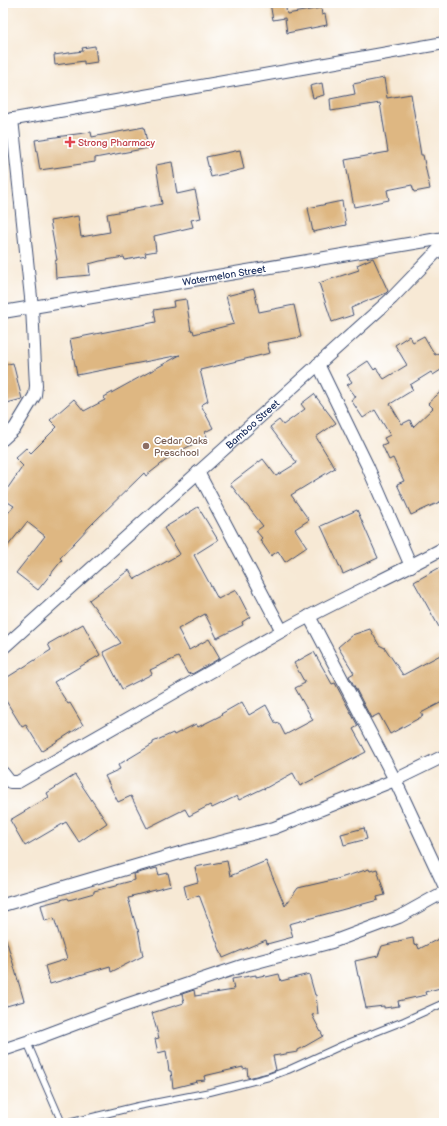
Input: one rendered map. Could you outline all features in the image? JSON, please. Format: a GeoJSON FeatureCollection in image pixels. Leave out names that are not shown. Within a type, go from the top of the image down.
{"type":"FeatureCollection","features":[{"type":"Feature","properties":{"kind":"street"},"geometry":{"type":"LineString","coordinates":[[3,439],[15,428],[34,395],[36,386],[32,308],[7,120],[444,43]]}},
{"type":"Feature","properties":{"kind":"street","name":"Watermelon Street"},"geometry":{"type":"LineString","coordinates":[[3,312],[444,238]]}},
{"type":"Feature","properties":{"kind":"street","name":"Bamboo Street"},"geometry":{"type":"LineString","coordinates":[[3,648],[392,298],[444,244]]}},
{"type":"Feature","properties":{"kind":"street"},"geometry":{"type":"LineString","coordinates":[[318,364],[367,465],[411,566]]}},
{"type":"Feature","properties":{"kind":"street"},"geometry":{"type":"LineString","coordinates":[[198,472],[282,631]]}},
{"type":"Feature","properties":{"kind":"street"},"geometry":{"type":"LineString","coordinates":[[3,773],[10,782],[18,782],[309,616],[411,566],[444,548]]}},
{"type":"Feature","properties":{"kind":"street"},"geometry":{"type":"LineString","coordinates":[[309,616],[395,780],[444,885]]}},
{"type":"Feature","properties":{"kind":"street"},"geometry":{"type":"LineString","coordinates":[[3,905],[183,852],[274,828],[395,780],[444,756]]}},
{"type":"Feature","properties":{"kind":"street"},"geometry":{"type":"LineString","coordinates":[[3,1050],[123,1006],[245,965],[332,942],[399,917],[444,892]]}},
{"type":"Feature","properties":{"kind":"lane"},"geometry":{"type":"LineString","coordinates":[[68,1123],[138,1106],[210,1092],[269,1077],[444,1003]]}},
{"type":"Feature","properties":{"kind":"lane"},"geometry":{"type":"LineString","coordinates":[[27,1042],[62,1123]]}},
{"type":"Feature","properties":{"kind":"building"},"geometry":{"type":"Polygon","coordinates":[[[270,3],[285,3],[287,14],[321,8],[322,15],[325,14],[327,25],[287,33],[285,18],[273,20],[270,3]]]}},
{"type":"Feature","properties":{"kind":"building"},"geometry":{"type":"Polygon","coordinates":[[[95,46],[97,62],[84,64],[84,61],[55,65],[54,55],[83,51],[82,48],[95,46]]]}},
{"type":"Feature","properties":{"kind":"building"},"geometry":{"type":"Polygon","coordinates":[[[384,78],[387,98],[411,94],[421,155],[423,155],[430,189],[414,192],[412,185],[387,190],[389,200],[354,207],[345,160],[388,152],[380,103],[331,111],[330,99],[355,94],[353,84],[384,78]]]}},
{"type":"Feature","properties":{"kind":"building"},"geometry":{"type":"Polygon","coordinates":[[[322,83],[324,95],[313,98],[310,86],[322,83]]]}},
{"type":"Feature","properties":{"kind":"building"},"geometry":{"type":"Polygon","coordinates":[[[144,127],[148,148],[95,158],[95,162],[40,170],[35,140],[91,132],[92,137],[144,127]]]}},
{"type":"Feature","properties":{"kind":"building"},"geometry":{"type":"Polygon","coordinates":[[[240,150],[244,169],[211,177],[206,157],[240,150]]]}},
{"type":"Feature","properties":{"kind":"building"},"geometry":{"type":"Polygon","coordinates":[[[172,162],[177,194],[195,190],[201,218],[191,220],[193,227],[154,236],[156,251],[145,253],[146,256],[125,260],[124,257],[100,261],[89,264],[90,275],[56,278],[55,261],[57,260],[50,221],[78,216],[81,237],[110,232],[107,214],[162,204],[156,165],[172,162]]]}},
{"type":"Feature","properties":{"kind":"building"},"geometry":{"type":"Polygon","coordinates":[[[342,201],[346,225],[313,232],[308,208],[342,201]]]}},
{"type":"Feature","properties":{"kind":"building"},"geometry":{"type":"Polygon","coordinates":[[[373,258],[388,291],[351,308],[353,315],[332,322],[319,283],[359,270],[357,265],[373,258]]]}},
{"type":"Feature","properties":{"kind":"building"},"geometry":{"type":"Polygon","coordinates":[[[254,289],[259,312],[294,305],[301,337],[267,343],[270,353],[200,370],[208,401],[201,405],[213,428],[205,432],[207,437],[180,451],[179,450],[146,476],[144,473],[60,558],[62,560],[38,590],[16,573],[45,536],[27,522],[3,552],[3,519],[14,506],[3,499],[3,495],[23,466],[15,458],[26,448],[31,453],[57,427],[50,420],[74,399],[84,411],[105,400],[104,397],[180,355],[77,375],[70,339],[156,322],[154,310],[174,307],[173,301],[186,299],[191,331],[193,330],[194,334],[234,324],[226,296],[254,289]]]}},
{"type":"Feature","properties":{"kind":"building"},"geometry":{"type":"Polygon","coordinates":[[[409,336],[413,342],[424,336],[435,355],[439,353],[444,361],[444,368],[433,375],[431,372],[410,385],[413,390],[390,404],[402,424],[410,420],[413,427],[433,408],[428,403],[444,389],[444,500],[411,515],[397,484],[404,481],[393,458],[389,460],[382,445],[387,443],[384,438],[390,435],[375,410],[363,418],[351,400],[356,397],[347,385],[352,382],[347,375],[368,361],[374,370],[376,368],[384,379],[407,365],[395,345],[409,336]]]}},
{"type":"Feature","properties":{"kind":"building"},"geometry":{"type":"Polygon","coordinates":[[[13,363],[22,399],[7,403],[5,397],[3,398],[3,365],[13,363]]]}},
{"type":"Feature","properties":{"kind":"building"},"geometry":{"type":"Polygon","coordinates":[[[314,394],[336,423],[316,437],[335,468],[291,495],[309,520],[295,529],[307,547],[285,562],[278,551],[271,556],[260,540],[262,538],[256,531],[263,526],[230,484],[263,459],[276,476],[297,463],[270,427],[279,420],[283,425],[305,409],[301,404],[314,394]]]}},
{"type":"Feature","properties":{"kind":"building"},"geometry":{"type":"Polygon","coordinates":[[[198,507],[218,540],[194,555],[218,599],[236,590],[250,617],[242,622],[243,625],[217,638],[205,614],[178,629],[189,650],[209,639],[220,658],[192,674],[188,674],[178,657],[150,670],[152,674],[122,689],[103,652],[121,643],[89,600],[129,570],[135,579],[180,554],[164,528],[198,507]]]}},
{"type":"Feature","properties":{"kind":"building"},"geometry":{"type":"Polygon","coordinates":[[[357,510],[378,558],[343,574],[321,526],[357,510]]]}},
{"type":"Feature","properties":{"kind":"building"},"geometry":{"type":"Polygon","coordinates":[[[444,565],[444,636],[414,582],[444,565]]]}},
{"type":"Feature","properties":{"kind":"building"},"geometry":{"type":"Polygon","coordinates":[[[83,624],[100,655],[54,682],[68,704],[70,703],[83,725],[42,751],[26,725],[22,727],[3,696],[3,680],[51,650],[48,644],[83,624]]]}},
{"type":"Feature","properties":{"kind":"building"},"geometry":{"type":"Polygon","coordinates":[[[370,629],[379,645],[385,648],[403,675],[444,653],[444,701],[421,713],[423,716],[390,734],[379,714],[371,718],[349,676],[354,673],[338,647],[352,635],[370,629]]]}},
{"type":"Feature","properties":{"kind":"building"},"geometry":{"type":"Polygon","coordinates":[[[314,652],[332,684],[335,683],[358,726],[353,729],[366,752],[300,786],[293,773],[264,789],[239,800],[237,796],[212,808],[210,805],[189,816],[185,809],[147,828],[131,796],[118,802],[105,776],[120,769],[118,765],[153,744],[153,742],[173,733],[174,735],[196,724],[198,727],[222,715],[221,714],[242,702],[249,715],[266,705],[276,724],[279,723],[285,735],[313,720],[295,688],[305,683],[294,663],[314,652]]]}},
{"type":"Feature","properties":{"kind":"building"},"geometry":{"type":"Polygon","coordinates":[[[75,775],[107,823],[79,842],[66,822],[25,846],[10,820],[49,797],[47,793],[75,775]]]}},
{"type":"Feature","properties":{"kind":"building"},"geometry":{"type":"Polygon","coordinates":[[[364,828],[367,839],[344,845],[341,834],[364,828]]]}},
{"type":"Feature","properties":{"kind":"building"},"geometry":{"type":"Polygon","coordinates":[[[227,861],[230,876],[266,861],[285,906],[298,888],[337,879],[369,869],[370,871],[377,869],[385,895],[377,897],[378,900],[289,924],[293,937],[267,944],[266,940],[223,958],[199,895],[187,899],[184,886],[198,882],[195,867],[227,861]]]}},
{"type":"Feature","properties":{"kind":"building"},"geometry":{"type":"Polygon","coordinates":[[[157,868],[159,875],[168,873],[171,886],[128,898],[138,929],[143,956],[111,972],[110,966],[50,984],[45,966],[67,959],[54,918],[45,921],[41,905],[68,898],[69,900],[94,893],[94,891],[135,880],[134,874],[157,868]]]}},
{"type":"Feature","properties":{"kind":"building"},"geometry":{"type":"Polygon","coordinates":[[[444,936],[444,971],[442,972],[444,987],[425,992],[426,995],[398,1001],[399,1006],[366,1008],[355,961],[378,956],[382,946],[398,941],[413,938],[414,945],[417,944],[419,949],[444,936]]]}},
{"type":"Feature","properties":{"kind":"building"},"geometry":{"type":"Polygon","coordinates":[[[6,939],[24,1001],[3,1007],[3,940],[6,939]]]}},
{"type":"Feature","properties":{"kind":"building"},"geometry":{"type":"Polygon","coordinates":[[[279,974],[281,981],[309,974],[316,995],[318,1014],[312,1015],[323,1036],[298,1050],[298,1052],[273,1056],[276,1070],[268,1073],[248,1078],[247,1068],[243,1069],[243,1067],[204,1076],[205,1080],[196,1081],[197,1082],[173,1088],[166,1051],[158,1053],[155,1039],[159,1038],[152,1013],[184,1003],[182,994],[194,990],[195,996],[234,990],[232,979],[256,975],[256,977],[265,975],[266,977],[279,974]]]}},
{"type":"Feature","properties":{"kind":"place","name":"Strong Pharmacy"},"geometry":{"type":"Point","coordinates":[70,142]}},
{"type":"Feature","properties":{"kind":"place","name":"Cedar Oaks Preschool"},"geometry":{"type":"Point","coordinates":[146,446]}}]}
